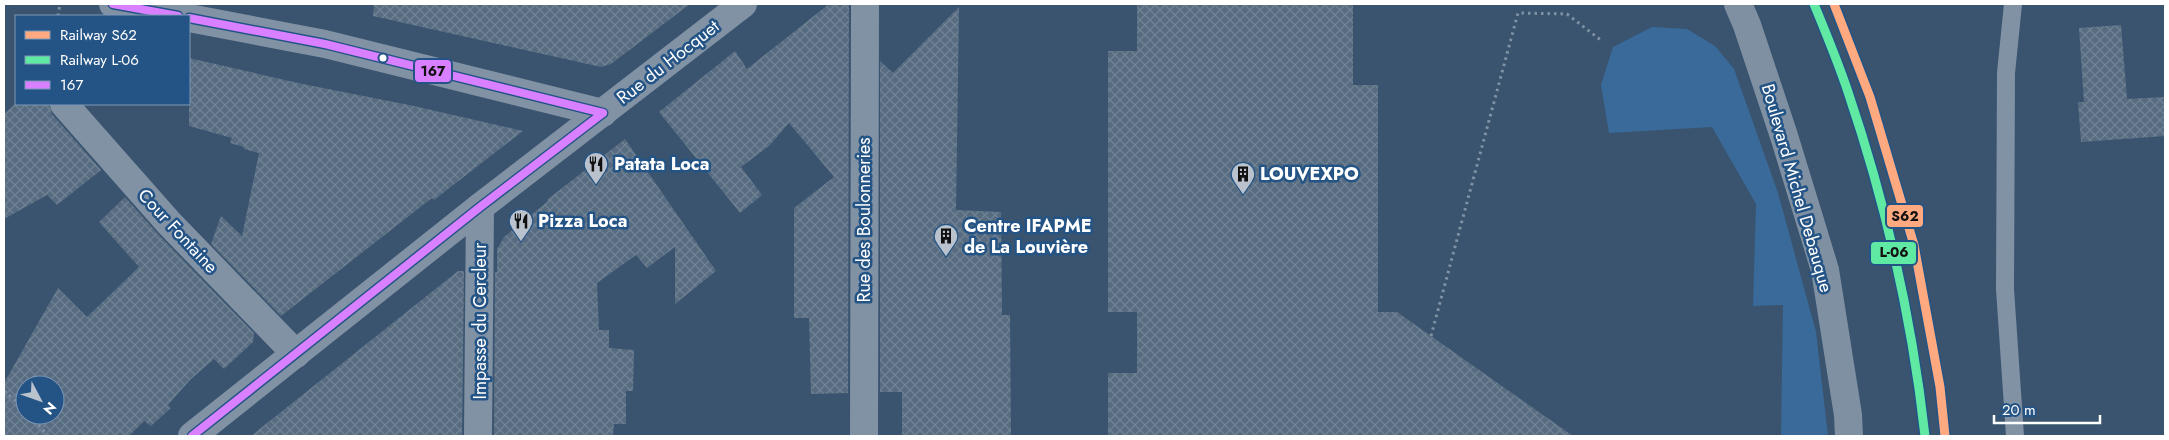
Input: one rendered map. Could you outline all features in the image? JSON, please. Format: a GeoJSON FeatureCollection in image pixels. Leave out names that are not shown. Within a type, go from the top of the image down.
{"type":"FeatureCollection","features":[{"type":"Feature","properties":{"kind":"main road","name":"Boulevard Michel Debauque"},"geometry":{"type":"LineString","coordinates":[[1738,4],[1747,25],[1781,127],[1825,270],[1848,415],[1849,436]]}},
{"type":"Feature","properties":{"kind":"street"},"geometry":{"type":"LineString","coordinates":[[113,4],[173,15]]}},
{"type":"Feature","properties":{"kind":"street","name":"Rue du Hocquet"},"geometry":{"type":"LineString","coordinates":[[192,436],[480,207],[743,4]]}},
{"type":"Feature","properties":{"kind":"street","name":"Rue des Boulonneries"},"geometry":{"type":"LineString","coordinates":[[864,436],[865,4]]}},
{"type":"Feature","properties":{"kind":"street"},"geometry":{"type":"LineString","coordinates":[[190,18],[325,44],[603,113]]}},
{"type":"Feature","properties":{"kind":"street","name":"Cour Fontaine"},"geometry":{"type":"LineString","coordinates":[[65,105],[169,223],[296,354]]}},
{"type":"Feature","properties":{"kind":"street","name":"Impasse du Cercleur"},"geometry":{"type":"LineString","coordinates":[[478,436],[480,207]]}},
{"type":"Feature","properties":{"kind":"lane"},"geometry":{"type":"LineString","coordinates":[[2013,4],[2006,73],[2005,289],[2015,436]]}},
{"type":"Feature","properties":{"kind":"path"},"geometry":{"type":"LineString","coordinates":[[1431,336],[1518,13],[1567,14],[1602,41]]}},
{"type":"Feature","properties":{"kind":"path"},"geometry":{"type":"LineString","coordinates":[[4,391],[15,400]]}},
{"type":"Feature","properties":{"kind":"path"},"geometry":{"type":"LineString","coordinates":[[39,425],[48,436]]}},
{"type":"Feature","properties":{"kind":"shaded area"},"geometry":{"type":"Polygon","coordinates":[[[1652,27],[1687,29],[1715,46],[1734,69],[1778,193],[1816,332],[1828,436],[1781,436],[1783,305],[1753,306],[1756,204],[1712,127],[1609,133],[1601,85],[1613,47],[1652,27]]]}},
{"type":"Feature","properties":{"kind":"building"},"geometry":{"type":"Polygon","coordinates":[[[374,4],[690,4],[611,64],[601,67],[373,16],[374,4]]]}},
{"type":"Feature","properties":{"kind":"building"},"geometry":{"type":"Polygon","coordinates":[[[829,4],[849,4],[848,393],[811,394],[809,318],[794,318],[794,208],[834,177],[789,123],[769,146],[741,167],[762,195],[740,213],[659,112],[735,51],[747,69],[829,4]]]}},
{"type":"Feature","properties":{"kind":"building","name":"LOUVEXPO"},"geometry":{"type":"Polygon","coordinates":[[[1137,4],[1353,4],[1353,85],[1378,85],[1378,312],[1397,312],[1573,436],[1108,436],[1108,373],[1137,373],[1137,312],[1108,312],[1108,51],[1137,51],[1137,4]]]}},
{"type":"Feature","properties":{"kind":"building","name":"Centre IFAPME de La Louvière"},"geometry":{"type":"Polygon","coordinates":[[[959,7],[956,210],[1001,212],[1002,315],[1010,315],[1011,436],[902,436],[902,392],[880,392],[880,61],[893,73],[959,7]]]}},
{"type":"Feature","properties":{"kind":"building"},"geometry":{"type":"Polygon","coordinates":[[[2121,25],[2127,99],[2165,97],[2165,136],[2081,142],[2078,102],[2084,102],[2079,28],[2121,25]]]}},
{"type":"Feature","properties":{"kind":"building"},"geometry":{"type":"Polygon","coordinates":[[[190,58],[523,131],[434,200],[432,198],[281,316],[211,244],[221,216],[242,236],[259,153],[230,143],[232,138],[189,126],[190,58]]]}},
{"type":"Feature","properties":{"kind":"building"},"geometry":{"type":"Polygon","coordinates":[[[15,104],[49,105],[52,114],[101,170],[57,205],[47,195],[4,219],[4,114],[15,104]]]}},
{"type":"Feature","properties":{"kind":"building"},"geometry":{"type":"Polygon","coordinates":[[[625,139],[716,271],[675,304],[675,247],[647,268],[636,255],[597,283],[599,330],[609,330],[609,348],[634,350],[633,391],[626,391],[626,424],[614,424],[613,436],[494,436],[495,272],[497,272],[497,249],[504,237],[547,202],[548,199],[625,139]]]}},
{"type":"Feature","properties":{"kind":"building"},"geometry":{"type":"Polygon","coordinates":[[[125,197],[158,234],[254,333],[253,342],[224,369],[214,359],[190,380],[168,405],[171,408],[151,426],[144,421],[129,436],[4,436],[4,383],[58,288],[87,317],[139,267],[99,222],[125,197]]]}},
{"type":"Feature","properties":{"kind":"building"},"geometry":{"type":"Polygon","coordinates":[[[458,271],[464,271],[462,436],[251,436],[458,271]]]}},
{"type":"Feature","properties":{"kind":"rail line","name":"L-06"},"geometry":{"type":"LineString","coordinates":[[1814,4],[1848,92],[1886,219],[1913,349],[1925,436]]}},
{"type":"Feature","properties":{"kind":"rail line","name":"S62"},"geometry":{"type":"LineString","coordinates":[[1834,4],[1870,97],[1914,245],[1940,387],[1945,436]]}},
{"type":"Feature","properties":{"kind":"transit line","name":"167"},"geometry":{"type":"LineString","coordinates":[[113,4],[173,15]]}},
{"type":"Feature","properties":{"kind":"transit line","name":"167"},"geometry":{"type":"LineString","coordinates":[[190,18],[325,44],[603,113]]}},
{"type":"Feature","properties":{"kind":"transit line","name":"167"},"geometry":{"type":"LineString","coordinates":[[192,436],[480,207],[603,113]]}},
{"type":"Feature","properties":{"kind":"place","name":"Patata Loca"},"geometry":{"type":"Point","coordinates":[596,185]}},
{"type":"Feature","properties":{"kind":"place","name":"LOUVEXPO"},"geometry":{"type":"Point","coordinates":[1243,195]}},
{"type":"Feature","properties":{"kind":"place","name":"Pizza Loca"},"geometry":{"type":"Point","coordinates":[521,242]}},
{"type":"Feature","properties":{"kind":"place","name":"Centre IFAPME de La Louvière"},"geometry":{"type":"Point","coordinates":[946,257]}}]}
